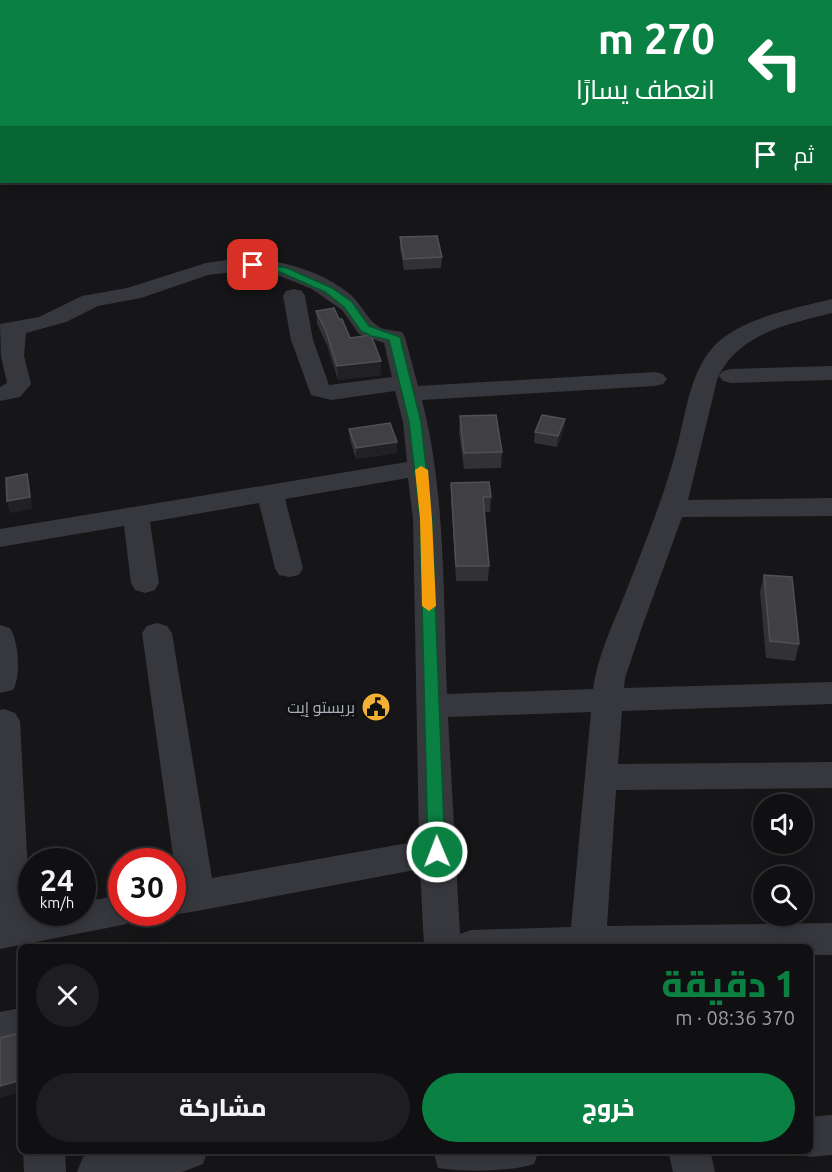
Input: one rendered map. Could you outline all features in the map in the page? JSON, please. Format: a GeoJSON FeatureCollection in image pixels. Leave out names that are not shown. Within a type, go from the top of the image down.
{"type":"FeatureCollection","features":[{"type":"Feature","properties":{"kind":"street"},"geometry":{"type":"LineString","coordinates":[[0,394],[11,392],[19,384],[11,354],[12,339],[9,330],[53,320],[92,300],[128,294],[201,270],[226,265],[264,266],[292,273],[328,290],[348,304],[365,328],[374,334],[394,337],[408,388],[421,468],[426,519],[442,944]]}},
{"type":"Feature","properties":{"kind":"street"},"geometry":{"type":"LineString","coordinates":[[294,296],[302,340],[319,390],[331,393],[655,378]]}},
{"type":"Feature","properties":{"kind":"street"},"geometry":{"type":"LineString","coordinates":[[588,942],[606,699],[610,678],[672,509],[685,466],[705,380],[712,364],[724,349],[740,337],[759,327],[832,306]]}},
{"type":"Feature","properties":{"kind":"street"},"geometry":{"type":"LineString","coordinates":[[803,328],[832,327]]}},
{"type":"Feature","properties":{"kind":"street"},"geometry":{"type":"LineString","coordinates":[[731,376],[832,373]]}},
{"type":"Feature","properties":{"kind":"street"},"geometry":{"type":"LineString","coordinates":[[0,538],[421,468]]}},
{"type":"Feature","properties":{"kind":"street"},"geometry":{"type":"LineString","coordinates":[[270,493],[289,568]]}},
{"type":"Feature","properties":{"kind":"street"},"geometry":{"type":"LineString","coordinates":[[672,509],[832,507]]}},
{"type":"Feature","properties":{"kind":"street"},"geometry":{"type":"LineString","coordinates":[[136,515],[145,583]]}},
{"type":"Feature","properties":{"kind":"street"},"geometry":{"type":"LineString","coordinates":[[158,633],[180,848]]}},
{"type":"Feature","properties":{"kind":"street"},"geometry":{"type":"LineString","coordinates":[[0,635],[2,682]]}},
{"type":"Feature","properties":{"kind":"street"},"geometry":{"type":"LineString","coordinates":[[433,706],[832,693]]}},
{"type":"Feature","properties":{"kind":"street"},"geometry":{"type":"LineString","coordinates":[[4,721],[7,931],[108,913]]}},
{"type":"Feature","properties":{"kind":"street"},"geometry":{"type":"LineString","coordinates":[[600,777],[832,775]]}},
{"type":"Feature","properties":{"kind":"street"},"geometry":{"type":"LineString","coordinates":[[186,898],[437,852]]}},
{"type":"Feature","properties":{"kind":"street"},"geometry":{"type":"LineString","coordinates":[[530,944],[832,939]]}},
{"type":"Feature","properties":{"kind":"street"},"geometry":{"type":"LineString","coordinates":[[0,1030],[18,1027]]}},
{"type":"Feature","properties":{"kind":"street"},"geometry":{"type":"LineString","coordinates":[[813,1137],[832,1136]]}},
{"type":"Feature","properties":{"kind":"street"},"geometry":{"type":"LineString","coordinates":[[44,1154],[45,1172]]}},
{"type":"Feature","properties":{"kind":"street"},"geometry":{"type":"LineString","coordinates":[[98,1172],[172,1154]]}},
{"type":"Feature","properties":{"kind":"street"},"geometry":{"type":"LineString","coordinates":[[453,1158],[486,1154]]}},
{"type":"Feature","properties":{"kind":"street"},"geometry":{"type":"LineString","coordinates":[[690,1154],[694,1172]]}},
{"type":"Feature","properties":{"kind":"building"},"geometry":{"type":"Polygon","coordinates":[[[437,236],[442,257],[404,259],[400,237],[437,236]]]}},
{"type":"Feature","properties":{"kind":"building"},"geometry":{"type":"Polygon","coordinates":[[[334,308],[339,319],[342,319],[350,338],[371,335],[381,361],[337,366],[326,331],[316,311],[334,308]]]}},
{"type":"Feature","properties":{"kind":"building"},"geometry":{"type":"Polygon","coordinates":[[[496,415],[502,452],[464,453],[460,416],[496,415]]]}},
{"type":"Feature","properties":{"kind":"building"},"geometry":{"type":"Polygon","coordinates":[[[542,415],[565,419],[558,436],[535,432],[542,415]]]}},
{"type":"Feature","properties":{"kind":"building"},"geometry":{"type":"Polygon","coordinates":[[[390,423],[397,442],[356,448],[349,429],[390,423]]]}},
{"type":"Feature","properties":{"kind":"building"},"geometry":{"type":"Polygon","coordinates":[[[27,474],[30,497],[7,501],[6,478],[27,474]]]}},
{"type":"Feature","properties":{"kind":"building"},"geometry":{"type":"Polygon","coordinates":[[[489,482],[491,497],[483,497],[489,566],[456,566],[451,483],[489,482]]]}},
{"type":"Feature","properties":{"kind":"building"},"geometry":{"type":"Polygon","coordinates":[[[764,575],[792,577],[799,644],[770,641],[764,575]]]}},
{"type":"Feature","properties":{"kind":"building"},"geometry":{"type":"Polygon","coordinates":[[[18,1033],[18,1081],[0,1086],[0,1038],[18,1033]]]}},
{"type":"Feature","properties":{"kind":"slow traffic"},"geometry":{"type":"LineString","coordinates":[[421,470],[426,519],[429,606]]}},
{"type":"Feature","properties":{"kind":"place","name":"بريستو إيت"},"geometry":{"type":"Point","coordinates":[376,707]}},
{"type":"Feature","properties":{"kind":"route"},"geometry":{"type":"LineString","coordinates":[[253,265],[273,267],[292,273],[336,294],[348,304],[369,332],[394,337],[415,422],[426,519],[437,852]]}}]}
